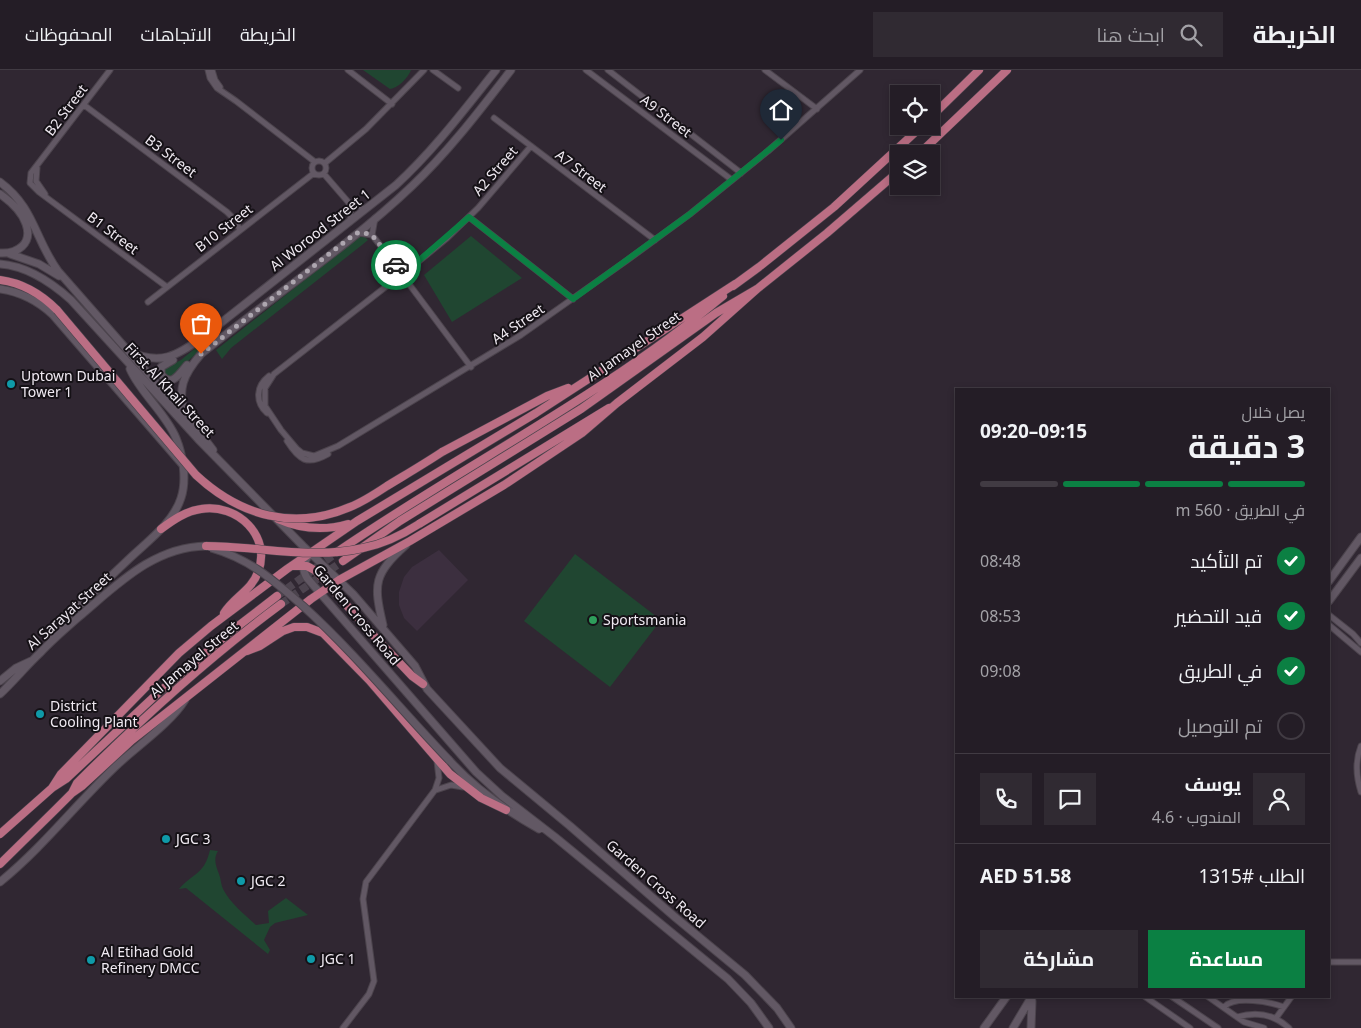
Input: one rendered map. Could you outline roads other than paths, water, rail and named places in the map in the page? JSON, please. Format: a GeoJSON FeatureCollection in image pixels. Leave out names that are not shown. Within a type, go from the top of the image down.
{"type":"FeatureCollection","features":[{"type":"Feature","properties":{"kind":"main road","name":"Al Worood Street 1"},"geometry":{"type":"LineString","coordinates":[[128,351],[144,357],[168,358],[197,342],[396,185],[451,128],[496,70]]}},
{"type":"Feature","properties":{"kind":"main road","name":"Al Worood Street 1"},"geometry":{"type":"LineString","coordinates":[[185,416],[181,398],[183,380],[186,371],[201,354],[376,218],[411,187],[474,118],[511,70]]}},
{"type":"Feature","properties":{"kind":"main road"},"geometry":{"type":"LineString","coordinates":[[940,108],[979,70]]}},
{"type":"Feature","properties":{"kind":"main road"},"geometry":{"type":"LineString","coordinates":[[928,145],[1007,70]]}},
{"type":"Feature","properties":{"kind":"main road","name":"Al Jamayel Street"},"geometry":{"type":"LineString","coordinates":[[336,553],[405,507],[599,387],[690,323],[725,295],[735,284],[759,268],[834,207],[912,135]]}},
{"type":"Feature","properties":{"kind":"main road","name":"Al Jamayel Street"},"geometry":{"type":"LineString","coordinates":[[343,561],[400,521],[581,409],[716,313],[757,289],[827,233],[890,179]]}},
{"type":"Feature","properties":{"kind":"main road"},"geometry":{"type":"LineString","coordinates":[[0,182],[17,196],[24,206],[50,261],[207,441],[219,461]]}},
{"type":"Feature","properties":{"kind":"main road"},"geometry":{"type":"LineString","coordinates":[[0,194],[26,223],[27,231],[23,246],[10,254]]}},
{"type":"Feature","properties":{"kind":"main road"},"geometry":{"type":"LineString","coordinates":[[0,254],[10,254],[39,264],[65,280]]}},
{"type":"Feature","properties":{"kind":"main road","name":"First Al Khail Street"},"geometry":{"type":"LineString","coordinates":[[0,264],[26,270],[41,277],[57,287],[71,300],[219,461],[311,553]]}},
{"type":"Feature","properties":{"kind":"main road"},"geometry":{"type":"LineString","coordinates":[[0,280],[18,284],[46,299],[58,310],[196,475],[226,500],[247,510],[264,515],[300,519],[335,513],[368,498],[442,452],[547,396],[577,386]]}},
{"type":"Feature","properties":{"kind":"main road"},"geometry":{"type":"LineString","coordinates":[[52,788],[61,774],[200,635],[290,567],[357,520],[522,422],[735,284]]}},
{"type":"Feature","properties":{"kind":"main road"},"geometry":{"type":"LineString","coordinates":[[0,288],[29,297],[42,304],[53,314],[182,464]]}},
{"type":"Feature","properties":{"kind":"main road"},"geometry":{"type":"LineString","coordinates":[[72,793],[132,740],[320,592],[410,541],[533,467],[595,424],[617,403],[703,338],[757,289]]}},
{"type":"Feature","properties":{"kind":"main road"},"geometry":{"type":"LineString","coordinates":[[197,342],[187,352],[161,367],[161,374],[165,380],[172,380],[191,360],[201,354]]}},
{"type":"Feature","properties":{"kind":"main road"},"geometry":{"type":"LineString","coordinates":[[51,641],[69,615],[161,529],[175,512],[182,497],[184,486],[182,464],[180,452],[171,428],[138,383],[127,363]]}},
{"type":"Feature","properties":{"kind":"main road"},"geometry":{"type":"LineString","coordinates":[[206,546],[330,552],[361,549],[376,545],[399,536],[617,403]]}},
{"type":"Feature","properties":{"kind":"main road"},"geometry":{"type":"LineString","coordinates":[[161,529],[188,512],[202,508],[217,508],[231,511],[244,519],[254,530],[260,544],[261,558],[259,571],[253,583],[231,604],[222,618]]}},
{"type":"Feature","properties":{"kind":"main road"},"geometry":{"type":"LineString","coordinates":[[278,519],[289,524],[313,529],[340,526],[357,520]]}},
{"type":"Feature","properties":{"kind":"main road"},"geometry":{"type":"LineString","coordinates":[[1330,580],[1361,537]]}},
{"type":"Feature","properties":{"kind":"main road"},"geometry":{"type":"LineString","coordinates":[[383,628],[377,598],[379,576],[388,562],[410,541]]}},
{"type":"Feature","properties":{"kind":"main road"},"geometry":{"type":"LineString","coordinates":[[206,546],[235,556],[248,563],[280,586],[340,640],[476,787],[506,810]]}},
{"type":"Feature","properties":{"kind":"main road","name":"Al Sarayat Street"},"geometry":{"type":"LineString","coordinates":[[0,694],[51,641],[124,578],[161,556],[185,548],[206,546]]}},
{"type":"Feature","properties":{"kind":"main road","name":"Garden Cross Road"},"geometry":{"type":"LineString","coordinates":[[769,1028],[751,1003],[728,979],[484,780],[307,578],[303,566],[311,553],[339,580],[383,628],[415,666],[423,684],[456,722],[508,776],[746,975],[777,1008],[791,1028]]}},
{"type":"Feature","properties":{"kind":"main road"},"geometry":{"type":"LineString","coordinates":[[1330,599],[1361,558]]}},
{"type":"Feature","properties":{"kind":"main road"},"geometry":{"type":"LineString","coordinates":[[290,567],[303,566],[316,571],[375,637],[412,676],[423,684]]}},
{"type":"Feature","properties":{"kind":"main road","name":"Al Jamayel Street"},"geometry":{"type":"LineString","coordinates":[[0,834],[52,788],[66,779],[182,673],[277,596]]}},
{"type":"Feature","properties":{"kind":"main road","name":"Al Jamayel Street"},"geometry":{"type":"LineString","coordinates":[[0,864],[41,826],[72,793],[77,783],[151,711],[224,648],[281,604]]}},
{"type":"Feature","properties":{"kind":"main road"},"geometry":{"type":"LineString","coordinates":[[242,652],[260,646],[283,631],[294,627],[307,627],[323,633],[369,680],[436,758],[467,788],[489,802],[555,836]]}},
{"type":"Feature","properties":{"kind":"main road"},"geometry":{"type":"LineString","coordinates":[[0,681],[16,668],[33,659]]}},
{"type":"Feature","properties":{"kind":"main road"},"geometry":{"type":"LineString","coordinates":[[0,882],[35,850],[116,766],[176,713],[186,698]]}},
{"type":"Feature","properties":{"kind":"main road"},"geometry":{"type":"LineString","coordinates":[[984,1028],[1006,998]]}},
{"type":"Feature","properties":{"kind":"main road"},"geometry":{"type":"LineString","coordinates":[[1012,1028],[1031,998]]}},
{"type":"Feature","properties":{"kind":"main road"},"geometry":{"type":"LineString","coordinates":[[1031,1028],[1032,998]]}},
{"type":"Feature","properties":{"kind":"street","name":"B2 Street"},"geometry":{"type":"LineString","coordinates":[[40,163],[110,70]]}},
{"type":"Feature","properties":{"kind":"street"},"geometry":{"type":"LineString","coordinates":[[208,70],[213,83],[315,162]]}},
{"type":"Feature","properties":{"kind":"street"},"geometry":{"type":"LineString","coordinates":[[212,70],[215,80],[228,95]]}},
{"type":"Feature","properties":{"kind":"street"},"geometry":{"type":"LineString","coordinates":[[348,70],[392,104]]}},
{"type":"Feature","properties":{"kind":"street"},"geometry":{"type":"LineString","coordinates":[[325,163],[366,129],[424,70]]}},
{"type":"Feature","properties":{"kind":"street"},"geometry":{"type":"LineString","coordinates":[[434,70],[458,88]]}},
{"type":"Feature","properties":{"kind":"street","name":"A9 Street"},"geometry":{"type":"LineString","coordinates":[[586,70],[732,180]]}},
{"type":"Feature","properties":{"kind":"street","name":"A9 Street"},"geometry":{"type":"LineString","coordinates":[[608,70],[741,173]]}},
{"type":"Feature","properties":{"kind":"street"},"geometry":{"type":"LineString","coordinates":[[765,70],[817,109]]}},
{"type":"Feature","properties":{"kind":"street","name":"A4 Street"},"geometry":{"type":"LineString","coordinates":[[397,278],[262,383],[258,399],[262,409],[271,416],[291,447],[304,460],[316,460],[328,455],[338,446],[521,336],[655,240],[741,173],[860,70]]}},
{"type":"Feature","properties":{"kind":"street","name":"B3 Street"},"geometry":{"type":"LineString","coordinates":[[84,105],[232,216],[240,230]]}},
{"type":"Feature","properties":{"kind":"street","name":"A7 Street"},"geometry":{"type":"LineString","coordinates":[[494,118],[655,240]]}},
{"type":"Feature","properties":{"kind":"street","name":"A2 Street"},"geometry":{"type":"LineString","coordinates":[[408,270],[469,217],[531,146]]}},
{"type":"Feature","properties":{"kind":"street"},"geometry":{"type":"LineString","coordinates":[[320,160],[325,163],[327,169],[324,174],[319,175],[314,172],[312,167],[315,162],[320,160]]}},
{"type":"Feature","properties":{"kind":"street","name":"B1 Street"},"geometry":{"type":"LineString","coordinates":[[40,163],[30,173],[29,180],[35,189],[167,287]]}},
{"type":"Feature","properties":{"kind":"street","name":"B10 Street"},"geometry":{"type":"LineString","coordinates":[[148,302],[314,172]]}},
{"type":"Feature","properties":{"kind":"street"},"geometry":{"type":"LineString","coordinates":[[324,174],[349,204],[351,209],[350,222]]}},
{"type":"Feature","properties":{"kind":"street"},"geometry":{"type":"LineString","coordinates":[[349,204],[367,209]]}},
{"type":"Feature","properties":{"kind":"street"},"geometry":{"type":"LineString","coordinates":[[469,217],[573,299]]}},
{"type":"Feature","properties":{"kind":"street"},"geometry":{"type":"LineString","coordinates":[[372,235],[376,218]]}},
{"type":"Feature","properties":{"kind":"street"},"geometry":{"type":"LineString","coordinates":[[356,233],[372,235],[398,269]]}},
{"type":"Feature","properties":{"kind":"street"},"geometry":{"type":"LineString","coordinates":[[398,269],[404,268],[408,270],[409,275],[406,280]]}},
{"type":"Feature","properties":{"kind":"street"},"geometry":{"type":"LineString","coordinates":[[398,269],[396,273],[397,278],[401,281],[406,280]]}},
{"type":"Feature","properties":{"kind":"street"},"geometry":{"type":"LineString","coordinates":[[406,280],[471,367]]}},
{"type":"Feature","properties":{"kind":"street"},"geometry":{"type":"LineString","coordinates":[[1330,616],[1361,643]]}},
{"type":"Feature","properties":{"kind":"street"},"geometry":{"type":"LineString","coordinates":[[1330,626],[1361,652]]}},
{"type":"Feature","properties":{"kind":"street"},"geometry":{"type":"LineString","coordinates":[[1361,746],[1356,770],[1361,792]]}},
{"type":"Feature","properties":{"kind":"street"},"geometry":{"type":"LineString","coordinates":[[343,1028],[369,994],[374,981],[364,898],[366,882],[435,790],[440,778],[436,758]]}},
{"type":"Feature","properties":{"kind":"street"},"geometry":{"type":"LineString","coordinates":[[435,790],[450,785],[467,788]]}},
{"type":"Feature","properties":{"kind":"street"},"geometry":{"type":"LineString","coordinates":[[1330,962],[1361,962]]}},
{"type":"Feature","properties":{"kind":"street"},"geometry":{"type":"LineString","coordinates":[[1147,998],[1190,1028]]}},
{"type":"Feature","properties":{"kind":"street"},"geometry":{"type":"LineString","coordinates":[[1174,998],[1218,1028]]}},
{"type":"Feature","properties":{"kind":"street"},"geometry":{"type":"LineString","coordinates":[[1210,998],[1249,1024],[1264,1028]]}},
{"type":"Feature","properties":{"kind":"street"},"geometry":{"type":"LineString","coordinates":[[1276,1018],[1291,998]]}},
{"type":"Feature","properties":{"kind":"street"},"geometry":{"type":"LineString","coordinates":[[1224,1007],[1230,1002],[1252,1001],[1284,1007]]}},
{"type":"Feature","properties":{"kind":"street"},"geometry":{"type":"LineString","coordinates":[[1237,1017],[1252,1014],[1268,1015],[1276,1018],[1289,1028]]}},
{"type":"Feature","properties":{"kind":"tunnel"},"geometry":{"type":"LineString","coordinates":[[277,596],[336,553]]}},
{"type":"Feature","properties":{"kind":"tunnel"},"geometry":{"type":"LineString","coordinates":[[281,604],[343,561]]}},
{"type":"Feature","properties":{"kind":"place","name":"Uptown Dubai Tower 1"},"geometry":{"type":"Point","coordinates":[11,384]}},
{"type":"Feature","properties":{"kind":"place","name":"Sportsmania"},"geometry":{"type":"Point","coordinates":[593,620]}},
{"type":"Feature","properties":{"kind":"place","name":"District Cooling Plant"},"geometry":{"type":"Point","coordinates":[40,714]}},
{"type":"Feature","properties":{"kind":"place","name":"JGC 3"},"geometry":{"type":"Point","coordinates":[166,839]}},
{"type":"Feature","properties":{"kind":"place","name":"JGC 2"},"geometry":{"type":"Point","coordinates":[241,881]}},
{"type":"Feature","properties":{"kind":"place","name":"JGC 1"},"geometry":{"type":"Point","coordinates":[311,959]}},
{"type":"Feature","properties":{"kind":"place","name":"Al Etihad Gold Refinery DMCC"},"geometry":{"type":"Point","coordinates":[91,960]}}]}
